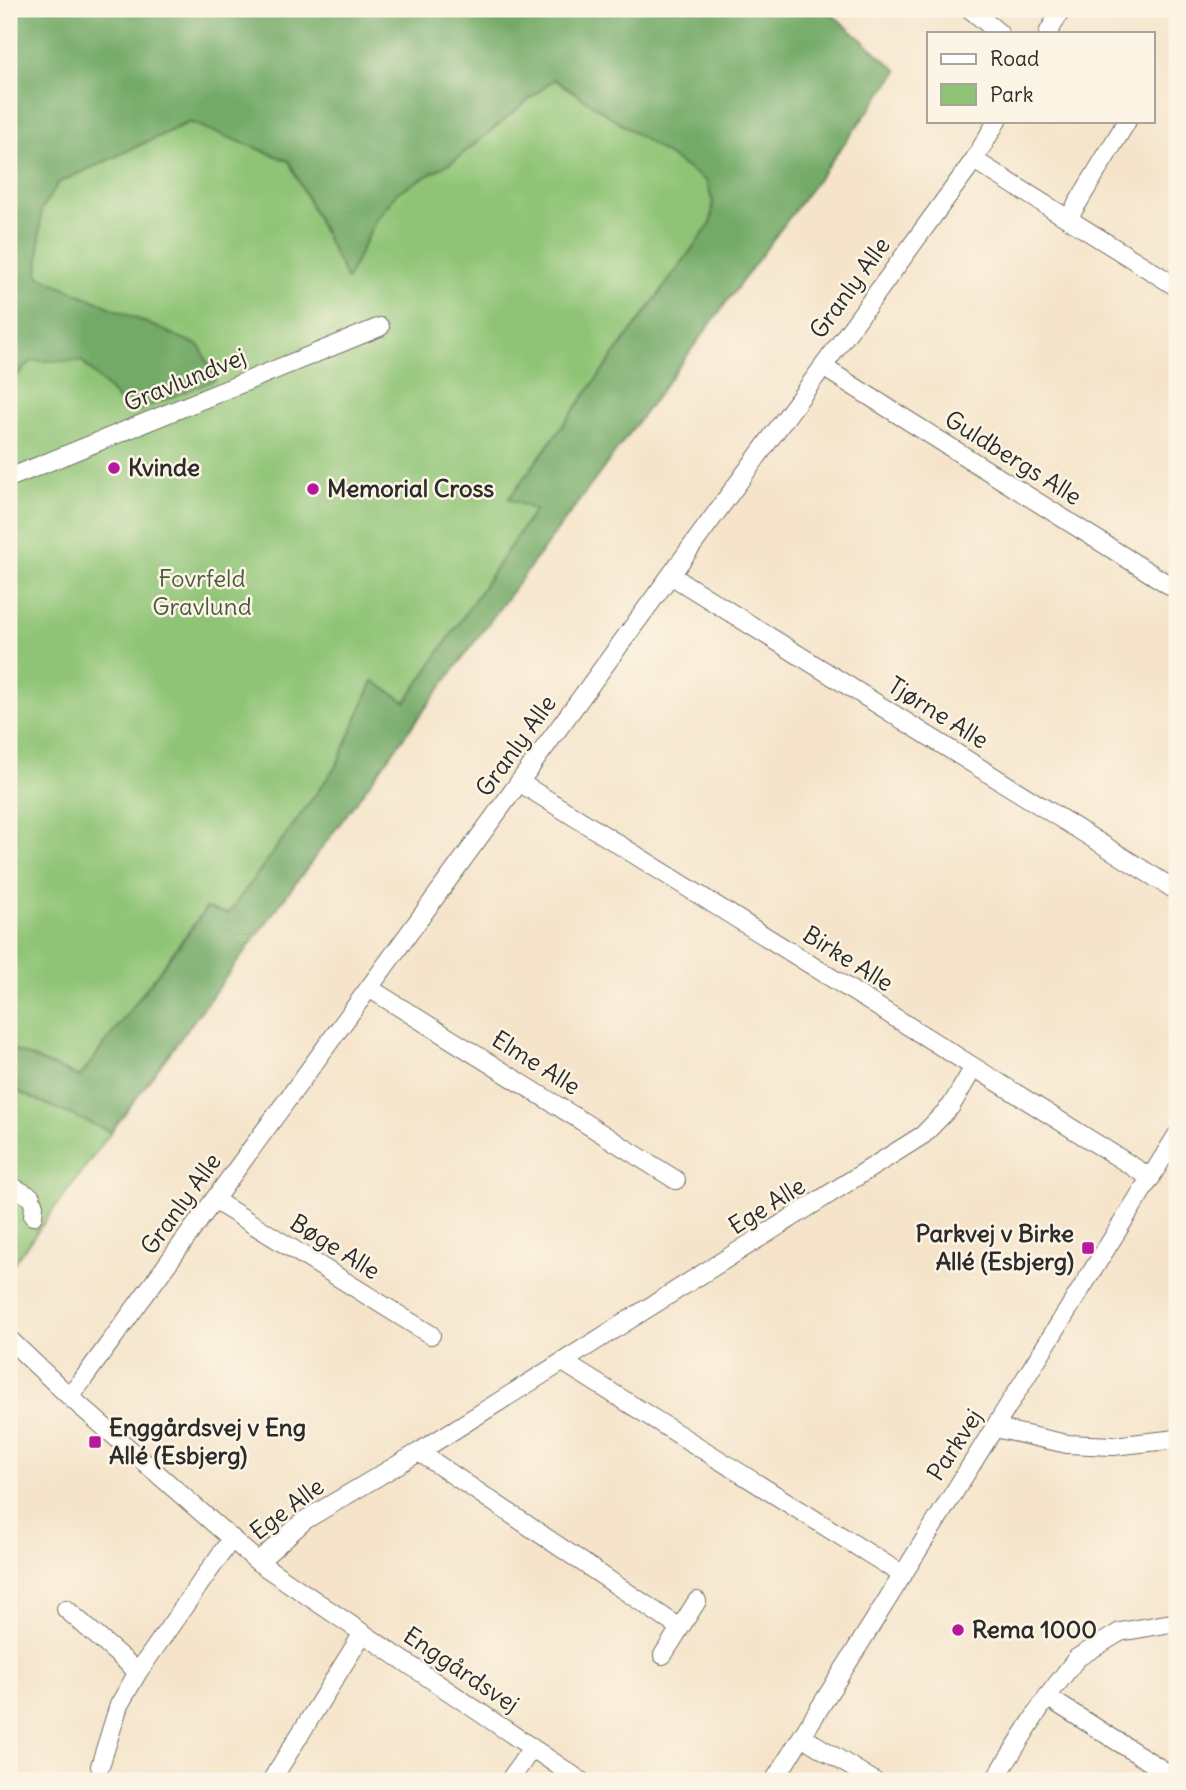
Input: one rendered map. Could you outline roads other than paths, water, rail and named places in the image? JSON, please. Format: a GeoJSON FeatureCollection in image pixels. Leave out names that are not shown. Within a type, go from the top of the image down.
{"type":"FeatureCollection","features":[{"type":"Feature","properties":{"kind":"street"},"geometry":{"type":"LineString","coordinates":[[970,9],[998,32]]}},
{"type":"Feature","properties":{"kind":"street"},"geometry":{"type":"LineString","coordinates":[[1049,32],[1062,9]]}},
{"type":"Feature","properties":{"kind":"street","name":"Granly Alle"},"geometry":{"type":"LineString","coordinates":[[70,1397],[672,576],[974,160],[996,122]]}},
{"type":"Feature","properties":{"kind":"street"},"geometry":{"type":"LineString","coordinates":[[1068,219],[1127,122]]}},
{"type":"Feature","properties":{"kind":"street"},"geometry":{"type":"LineString","coordinates":[[974,160],[1177,287]]}},
{"type":"Feature","properties":{"kind":"street","name":"Gravlundvej"},"geometry":{"type":"LineString","coordinates":[[9,478],[380,327]]}},
{"type":"Feature","properties":{"kind":"street","name":"Guldbergs Alle"},"geometry":{"type":"LineString","coordinates":[[823,367],[1177,590]]}},
{"type":"Feature","properties":{"kind":"street","name":"Tjørne Alle"},"geometry":{"type":"LineString","coordinates":[[672,576],[1177,891]]}},
{"type":"Feature","properties":{"kind":"street","name":"Birke Alle"},"geometry":{"type":"LineString","coordinates":[[519,782],[1151,1178]]}},
{"type":"Feature","properties":{"kind":"street","name":"Elme Alle"},"geometry":{"type":"LineString","coordinates":[[369,988],[677,1180]]}},
{"type":"Feature","properties":{"kind":"street","name":"Ege Alle"},"geometry":{"type":"LineString","coordinates":[[258,1562],[305,1520],[564,1362],[923,1135],[951,1106],[974,1067]]}},
{"type":"Feature","properties":{"kind":"street","name":"Parkvej"},"geometry":{"type":"LineString","coordinates":[[774,1781],[1177,1135]]}},
{"type":"Feature","properties":{"kind":"street"},"geometry":{"type":"LineString","coordinates":[[9,1185],[31,1197],[33,1216]]}},
{"type":"Feature","properties":{"kind":"street","name":"Bøge Alle"},"geometry":{"type":"LineString","coordinates":[[214,1200],[431,1335]]}},
{"type":"Feature","properties":{"kind":"street","name":"Enggårdsvej"},"geometry":{"type":"LineString","coordinates":[[9,1339],[70,1397],[258,1562],[581,1781]]}},
{"type":"Feature","properties":{"kind":"street"},"geometry":{"type":"LineString","coordinates":[[564,1362],[903,1575]]}},
{"type":"Feature","properties":{"kind":"street"},"geometry":{"type":"LineString","coordinates":[[995,1428],[1067,1444],[1112,1446],[1177,1439]]}},
{"type":"Feature","properties":{"kind":"street"},"geometry":{"type":"LineString","coordinates":[[419,1452],[680,1628]]}},
{"type":"Feature","properties":{"kind":"street"},"geometry":{"type":"LineString","coordinates":[[100,1766],[119,1705],[138,1672],[232,1538]]}},
{"type":"Feature","properties":{"kind":"street"},"geometry":{"type":"LineString","coordinates":[[663,1655],[697,1601]]}},
{"type":"Feature","properties":{"kind":"street"},"geometry":{"type":"LineString","coordinates":[[65,1609],[138,1672]]}},
{"type":"Feature","properties":{"kind":"street"},"geometry":{"type":"LineString","coordinates":[[994,1781],[1047,1698],[1077,1658],[1120,1632],[1177,1622]]}},
{"type":"Feature","properties":{"kind":"street"},"geometry":{"type":"LineString","coordinates":[[271,1781],[363,1633]]}},
{"type":"Feature","properties":{"kind":"street"},"geometry":{"type":"LineString","coordinates":[[1047,1698],[1177,1779]]}},
{"type":"Feature","properties":{"kind":"street"},"geometry":{"type":"LineString","coordinates":[[803,1737],[874,1781]]}},
{"type":"Feature","properties":{"kind":"street"},"geometry":{"type":"LineString","coordinates":[[509,1781],[532,1748]]}},
{"type":"Feature","properties":{"kind":"place","name":"Kvinde"},"geometry":{"type":"Point","coordinates":[114,468]}},
{"type":"Feature","properties":{"kind":"place","name":"Memorial Cross"},"geometry":{"type":"Point","coordinates":[313,489]}},
{"type":"Feature","properties":{"kind":"place","name":"Parkvej v Birke Allé (Esbjerg)"},"geometry":{"type":"Point","coordinates":[1088,1248]}},
{"type":"Feature","properties":{"kind":"place","name":"Enggårdsvej v Eng Allé (Esbjerg)"},"geometry":{"type":"Point","coordinates":[95,1442]}},
{"type":"Feature","properties":{"kind":"place","name":"Rema 1000"},"geometry":{"type":"Point","coordinates":[958,1630]}},
{"type":"Feature","properties":{"kind":"park label","name":"Fovrfeld Gravlund"},"geometry":{"type":"Point","coordinates":[202,593]}}]}
